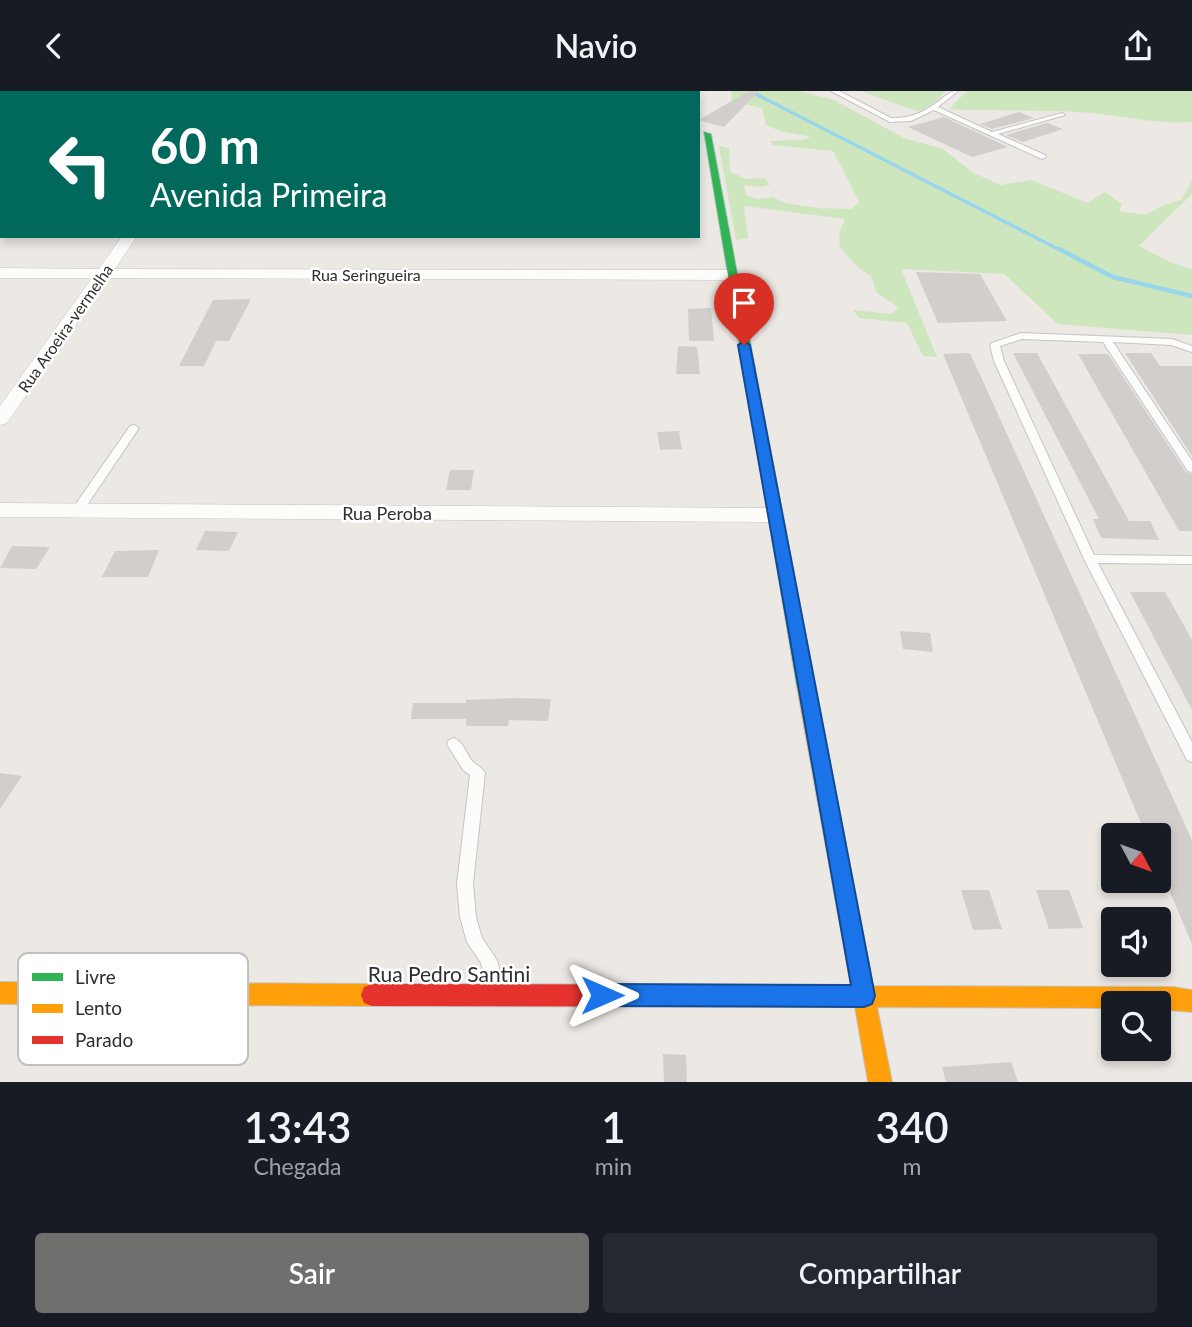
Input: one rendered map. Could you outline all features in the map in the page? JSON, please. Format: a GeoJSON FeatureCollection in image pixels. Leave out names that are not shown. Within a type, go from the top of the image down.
{"type":"FeatureCollection","features":[{"type":"Feature","properties":{"kind":"street"},"geometry":{"type":"LineString","coordinates":[[701,132],[732,275],[880,1082]]}},
{"type":"Feature","properties":{"kind":"street","name":"Rua Aroeira-vermelha"},"geometry":{"type":"LineString","coordinates":[[0,419],[129,238]]}},
{"type":"Feature","properties":{"kind":"street","name":"Rua Seringueira"},"geometry":{"type":"LineString","coordinates":[[0,273],[732,275]]}},
{"type":"Feature","properties":{"kind":"street","name":"Rua Peroba"},"geometry":{"type":"LineString","coordinates":[[0,510],[774,515]]}},
{"type":"Feature","properties":{"kind":"street","name":"Rua Pedro Santini"},"geometry":{"type":"LineString","coordinates":[[0,993],[18,993]]}},
{"type":"Feature","properties":{"kind":"street","name":"Rua Pedro Santini"},"geometry":{"type":"LineString","coordinates":[[248,994],[1192,1000]]}},
{"type":"Feature","properties":{"kind":"lane"},"geometry":{"type":"LineString","coordinates":[[834,91],[890,120],[904,120],[935,108],[955,91]]}},
{"type":"Feature","properties":{"kind":"lane"},"geometry":{"type":"LineString","coordinates":[[935,108],[1042,157]]}},
{"type":"Feature","properties":{"kind":"lane"},"geometry":{"type":"LineString","coordinates":[[992,134],[1062,115]]}},
{"type":"Feature","properties":{"kind":"lane"},"geometry":{"type":"LineString","coordinates":[[1192,349],[1172,342],[1021,336],[995,345],[999,361],[1090,559],[1192,756]]}},
{"type":"Feature","properties":{"kind":"lane"},"geometry":{"type":"LineString","coordinates":[[1106,339],[1192,469]]}},
{"type":"Feature","properties":{"kind":"lane"},"geometry":{"type":"LineString","coordinates":[[77,511],[134,428]]}},
{"type":"Feature","properties":{"kind":"lane"},"geometry":{"type":"LineString","coordinates":[[1090,559],[1192,560]]}},
{"type":"Feature","properties":{"kind":"lane"},"geometry":{"type":"LineString","coordinates":[[454,744],[468,766],[478,773],[465,884],[468,917],[475,942],[489,960],[495,995]]}},
{"type":"Feature","properties":{"kind":"green space"},"geometry":{"type":"Polygon","coordinates":[[[731,91],[799,91],[834,100],[904,138],[943,149],[972,172],[1000,185],[1031,180],[1088,203],[1105,192],[1122,204],[1119,211],[1145,215],[1181,200],[1192,181],[1192,194],[1139,246],[1170,262],[1192,269],[1192,335],[1058,324],[1004,274],[901,269],[937,357],[923,356],[907,323],[859,318],[853,310],[891,314],[898,307],[877,293],[871,276],[860,269],[840,248],[839,233],[845,219],[744,206],[748,238],[736,240],[719,146],[729,148],[730,172],[747,179],[765,178],[770,185],[744,185],[746,195],[758,199],[773,197],[785,203],[818,208],[852,209],[859,202],[833,151],[773,145],[770,141],[803,140],[811,137],[780,131],[766,125],[762,108],[732,101],[731,91]]]}},
{"type":"Feature","properties":{"kind":"green space"},"geometry":{"type":"Polygon","coordinates":[[[861,91],[946,91],[929,107],[916,111],[861,91]]]}},
{"type":"Feature","properties":{"kind":"green space"},"geometry":{"type":"Polygon","coordinates":[[[967,91],[1192,91],[1192,122],[1164,122],[1079,112],[949,109],[967,91]]]}},
{"type":"Feature","properties":{"kind":"building"},"geometry":{"type":"Polygon","coordinates":[[[749,91],[759,91],[724,127],[700,119],[749,91]]]}},
{"type":"Feature","properties":{"kind":"building"},"geometry":{"type":"Polygon","coordinates":[[[1019,112],[1034,118],[992,129],[980,124],[1019,112]]]}},
{"type":"Feature","properties":{"kind":"building"},"geometry":{"type":"Polygon","coordinates":[[[944,117],[1008,147],[972,157],[908,127],[944,117]]]}},
{"type":"Feature","properties":{"kind":"building"},"geometry":{"type":"Polygon","coordinates":[[[1047,123],[1063,129],[1023,142],[1006,135],[1047,123]]]}},
{"type":"Feature","properties":{"kind":"building"},"geometry":{"type":"Polygon","coordinates":[[[916,272],[980,274],[1007,321],[938,323],[916,272]]]}},
{"type":"Feature","properties":{"kind":"building"},"geometry":{"type":"Polygon","coordinates":[[[251,299],[229,341],[216,341],[204,366],[179,366],[213,300],[251,299]]]}},
{"type":"Feature","properties":{"kind":"building"},"geometry":{"type":"Polygon","coordinates":[[[711,308],[714,341],[689,341],[688,309],[711,308]]]}},
{"type":"Feature","properties":{"kind":"building"},"geometry":{"type":"Polygon","coordinates":[[[678,346],[697,347],[700,374],[676,374],[678,346]]]}},
{"type":"Feature","properties":{"kind":"building"},"geometry":{"type":"Polygon","coordinates":[[[970,353],[1192,840],[1192,944],[1170,893],[1171,823],[1141,823],[943,354],[970,353]]]}},
{"type":"Feature","properties":{"kind":"building"},"geometry":{"type":"Polygon","coordinates":[[[1013,353],[1037,353],[1129,521],[1150,521],[1159,540],[1101,538],[1093,519],[1099,519],[1013,353]]]}},
{"type":"Feature","properties":{"kind":"building"},"geometry":{"type":"Polygon","coordinates":[[[1125,353],[1151,353],[1160,366],[1192,366],[1192,456],[1125,353]]]}},
{"type":"Feature","properties":{"kind":"building"},"geometry":{"type":"Polygon","coordinates":[[[1078,354],[1108,354],[1186,472],[1192,474],[1192,531],[1179,531],[1078,354]]]}},
{"type":"Feature","properties":{"kind":"building"},"geometry":{"type":"Polygon","coordinates":[[[679,431],[682,449],[660,450],[657,432],[679,431]]]}},
{"type":"Feature","properties":{"kind":"building"},"geometry":{"type":"Polygon","coordinates":[[[450,470],[474,470],[471,490],[446,490],[450,470]]]}},
{"type":"Feature","properties":{"kind":"building"},"geometry":{"type":"Polygon","coordinates":[[[205,531],[238,532],[229,551],[196,550],[205,531]]]}},
{"type":"Feature","properties":{"kind":"building"},"geometry":{"type":"Polygon","coordinates":[[[12,546],[50,547],[36,569],[0,568],[12,546]]]}},
{"type":"Feature","properties":{"kind":"building"},"geometry":{"type":"Polygon","coordinates":[[[159,550],[148,577],[102,577],[115,551],[159,550]]]}},
{"type":"Feature","properties":{"kind":"building"},"geometry":{"type":"Polygon","coordinates":[[[1130,592],[1165,592],[1192,640],[1192,710],[1130,592]]]}},
{"type":"Feature","properties":{"kind":"building"},"geometry":{"type":"Polygon","coordinates":[[[900,631],[930,633],[933,652],[903,649],[900,631]]]}},
{"type":"Feature","properties":{"kind":"building"},"geometry":{"type":"Polygon","coordinates":[[[551,699],[548,721],[509,720],[508,726],[466,726],[466,719],[411,719],[413,703],[466,703],[466,700],[551,699]]]}},
{"type":"Feature","properties":{"kind":"building"},"geometry":{"type":"Polygon","coordinates":[[[0,773],[22,776],[0,809],[0,773]]]}},
{"type":"Feature","properties":{"kind":"building"},"geometry":{"type":"Polygon","coordinates":[[[961,890],[989,890],[1002,929],[973,930],[961,890]]]}},
{"type":"Feature","properties":{"kind":"building"},"geometry":{"type":"Polygon","coordinates":[[[1036,890],[1069,890],[1083,928],[1049,929],[1036,890]]]}},
{"type":"Feature","properties":{"kind":"building"},"geometry":{"type":"Polygon","coordinates":[[[663,1054],[686,1055],[687,1082],[664,1082],[663,1054]]]}},
{"type":"Feature","properties":{"kind":"building"},"geometry":{"type":"Polygon","coordinates":[[[1011,1062],[1018,1082],[946,1082],[942,1067],[1011,1062]]]}},
{"type":"Feature","properties":{"kind":"waterway"},"geometry":{"type":"LineString","coordinates":[[750,91],[1062,251]]}},
{"type":"Feature","properties":{"kind":"waterway"},"geometry":{"type":"LineString","coordinates":[[1059,249],[1113,277],[1192,296]]}},
{"type":"Feature","properties":{"kind":"traffic: fast"},"geometry":{"type":"LineString","coordinates":[[707,134],[806,687]]}},
{"type":"Feature","properties":{"kind":"traffic: slow"},"geometry":{"type":"LineString","coordinates":[[806,687],[880,1082]]}},
{"type":"Feature","properties":{"kind":"traffic: slow"},"geometry":{"type":"LineString","coordinates":[[0,993],[18,993]]}},
{"type":"Feature","properties":{"kind":"traffic: slow"},"geometry":{"type":"LineString","coordinates":[[248,994],[372,995]]}},
{"type":"Feature","properties":{"kind":"traffic: slow"},"geometry":{"type":"LineString","coordinates":[[821,996],[1173,998],[1192,1001]]}},
{"type":"Feature","properties":{"kind":"traffic: jam"},"geometry":{"type":"LineString","coordinates":[[372,995],[821,996]]}},
{"type":"Feature","properties":{"kind":"route"},"geometry":{"type":"LineString","coordinates":[[602,995],[864,996],[744,345]]}}]}
